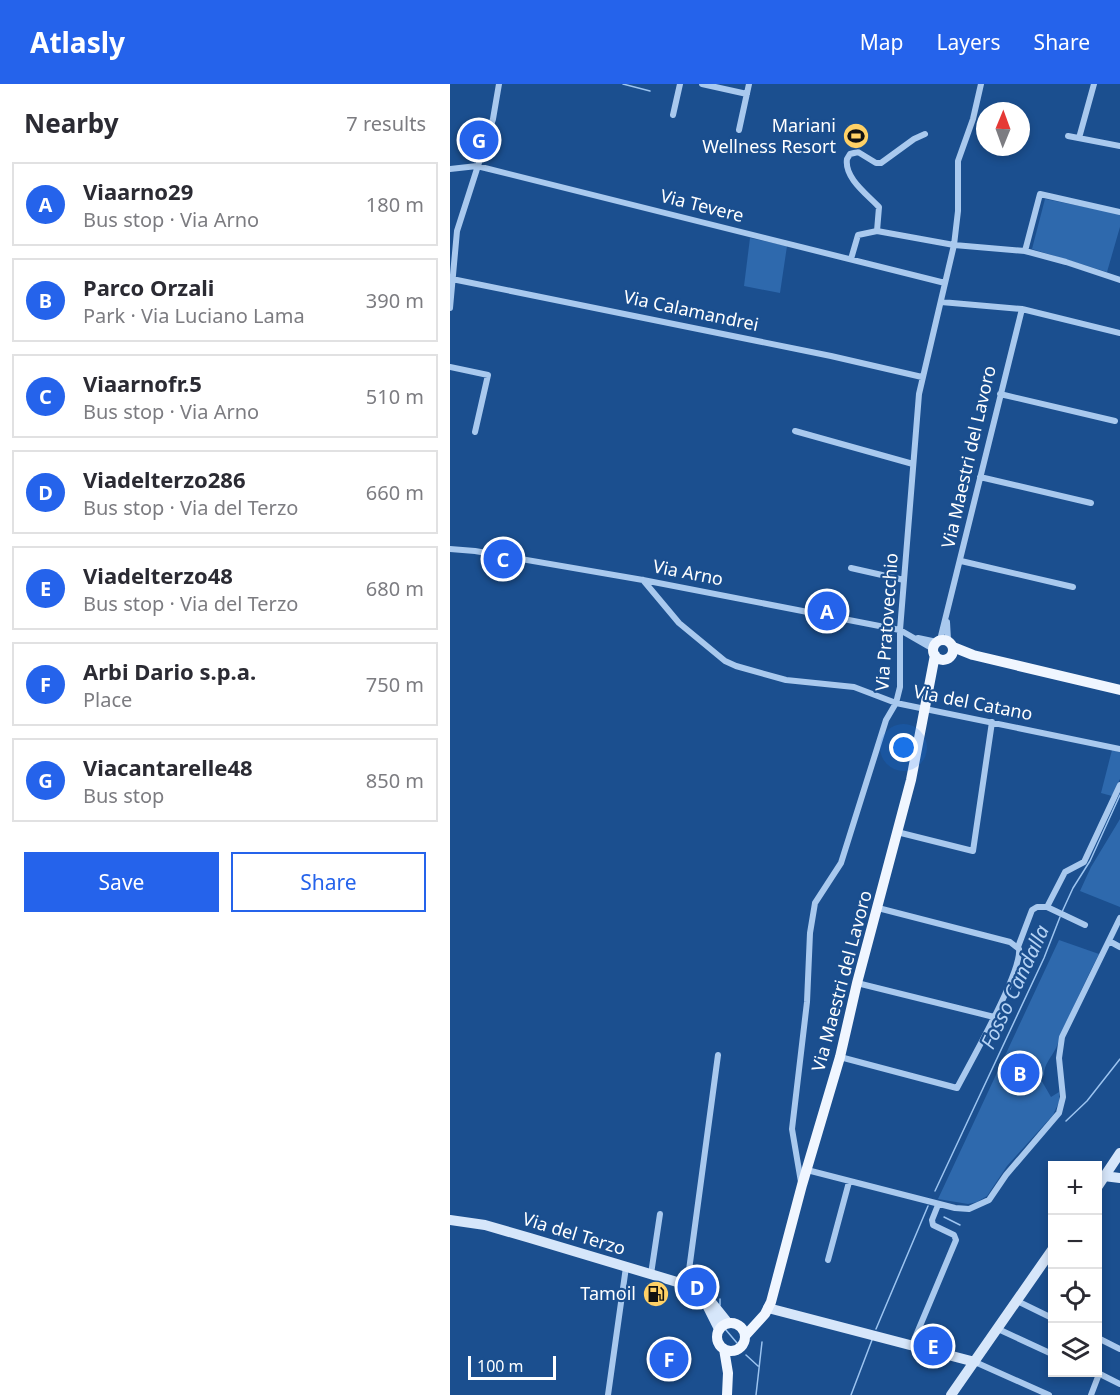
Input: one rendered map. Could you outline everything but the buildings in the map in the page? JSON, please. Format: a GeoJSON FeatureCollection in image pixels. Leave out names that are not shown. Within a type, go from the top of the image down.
{"type":"FeatureCollection","features":[{"type":"Feature","properties":{"kind":"main road"},"geometry":{"type":"LineString","coordinates":[[943,648],[1120,690]]}},
{"type":"Feature","properties":{"kind":"main road","name":"Via Maestri del Lavoro"},"geometry":{"type":"LineString","coordinates":[[768,1308],[840,1057],[857,983],[911,780],[931,679],[943,648]]}},
{"type":"Feature","properties":{"kind":"main road"},"geometry":{"type":"LineString","coordinates":[[727,1395],[729,1350],[717,1338],[729,1326],[751,1319],[774,1289]]}},
{"type":"Feature","properties":{"kind":"main road"},"geometry":{"type":"LineString","coordinates":[[729,1350],[742,1345],[745,1336],[768,1308]]}},
{"type":"Feature","properties":{"kind":"main road"},"geometry":{"type":"LineString","coordinates":[[729,1326],[743,1330],[745,1336]]}},
{"type":"Feature","properties":{"kind":"street"},"geometry":{"type":"LineString","coordinates":[[450,308],[457,231],[493,119],[499,84]]}},
{"type":"Feature","properties":{"kind":"street"},"geometry":{"type":"LineString","coordinates":[[673,115],[680,84]]}},
{"type":"Feature","properties":{"kind":"street"},"geometry":{"type":"LineString","coordinates":[[702,84],[747,93]]}},
{"type":"Feature","properties":{"kind":"street"},"geometry":{"type":"LineString","coordinates":[[739,130],[749,84]]}},
{"type":"Feature","properties":{"kind":"street","name":"Via Pratovecchio"},"geometry":{"type":"LineString","coordinates":[[802,1185],[792,1122],[807,1002],[810,933],[815,903],[842,863],[886,720],[896,703],[900,687],[900,630],[922,377],[954,245],[958,211],[958,161],[973,119],[981,84]]}},
{"type":"Feature","properties":{"kind":"street"},"geometry":{"type":"LineString","coordinates":[[1079,138],[1094,84]]}},
{"type":"Feature","properties":{"kind":"street"},"geometry":{"type":"LineString","coordinates":[[877,231],[879,207],[866,196],[848,169],[847,159],[850,154],[858,152],[876,163],[881,163],[914,139],[925,134]]}},
{"type":"Feature","properties":{"kind":"street"},"geometry":{"type":"LineString","coordinates":[[1068,136],[1120,146]]}},
{"type":"Feature","properties":{"kind":"street","name":"Via Tevere"},"geometry":{"type":"LineString","coordinates":[[450,169],[477,166],[945,283]]}},
{"type":"Feature","properties":{"kind":"street"},"geometry":{"type":"LineString","coordinates":[[1025,251],[1040,194],[1119,209]]}},
{"type":"Feature","properties":{"kind":"street"},"geometry":{"type":"LineString","coordinates":[[851,260],[858,235],[877,231],[954,245],[1025,251],[1120,280]]}},
{"type":"Feature","properties":{"kind":"street","name":"Via Calamandrei"},"geometry":{"type":"LineString","coordinates":[[452,279],[786,346],[922,377]]}},
{"type":"Feature","properties":{"kind":"street"},"geometry":{"type":"LineString","coordinates":[[941,302],[1022,309],[1120,333]]}},
{"type":"Feature","properties":{"kind":"street","name":"Via Maestri del Lavoro"},"geometry":{"type":"LineString","coordinates":[[943,648],[947,612],[1022,309]]}},
{"type":"Feature","properties":{"kind":"street"},"geometry":{"type":"LineString","coordinates":[[450,367],[488,375],[475,432]]}},
{"type":"Feature","properties":{"kind":"street"},"geometry":{"type":"LineString","coordinates":[[1000,394],[1115,421]]}},
{"type":"Feature","properties":{"kind":"street"},"geometry":{"type":"LineString","coordinates":[[795,432],[913,464]]}},
{"type":"Feature","properties":{"kind":"street"},"geometry":{"type":"LineString","coordinates":[[980,477],[1091,503]]}},
{"type":"Feature","properties":{"kind":"street","name":"Via Arno"},"geometry":{"type":"LineString","coordinates":[[450,549],[475,551],[643,580],[900,630],[943,648]]}},
{"type":"Feature","properties":{"kind":"street"},"geometry":{"type":"LineString","coordinates":[[961,561],[1073,587]]}},
{"type":"Feature","properties":{"kind":"street"},"geometry":{"type":"LineString","coordinates":[[851,568],[904,580]]}},
{"type":"Feature","properties":{"kind":"street","name":"Via del Catano"},"geometry":{"type":"LineString","coordinates":[[643,580],[679,623],[730,664],[786,680],[854,687],[896,703],[1120,749]]}},
{"type":"Feature","properties":{"kind":"street"},"geometry":{"type":"LineString","coordinates":[[897,832],[973,851],[992,722]]}},
{"type":"Feature","properties":{"kind":"street"},"geometry":{"type":"LineString","coordinates":[[1049,908],[1065,872],[1084,862],[1120,785]]}},
{"type":"Feature","properties":{"kind":"street"},"geometry":{"type":"LineString","coordinates":[[840,1057],[957,1088],[994,1017],[1018,964],[1020,954],[1018,947],[1032,910],[1037,907],[1049,908],[1085,925]]}},
{"type":"Feature","properties":{"kind":"street"},"geometry":{"type":"LineString","coordinates":[[878,908],[1010,942],[1018,947]]}},
{"type":"Feature","properties":{"kind":"street"},"geometry":{"type":"LineString","coordinates":[[807,1170],[937,1205],[965,1210],[989,1200],[1006,1175],[1059,1113],[1063,1097],[1059,1058],[1061,1042],[1120,918]]}},
{"type":"Feature","properties":{"kind":"street"},"geometry":{"type":"LineString","coordinates":[[1109,941],[1120,946]]}},
{"type":"Feature","properties":{"kind":"street"},"geometry":{"type":"LineString","coordinates":[[857,983],[994,1017]]}},
{"type":"Feature","properties":{"kind":"street"},"geometry":{"type":"LineString","coordinates":[[718,1054],[691,1288],[729,1326]]}},
{"type":"Feature","properties":{"kind":"street"},"geometry":{"type":"LineString","coordinates":[[1102,1179],[1120,1153]]}},
{"type":"Feature","properties":{"kind":"street"},"geometry":{"type":"LineString","coordinates":[[1104,1176],[1120,1179]]}},
{"type":"Feature","properties":{"kind":"street"},"geometry":{"type":"LineString","coordinates":[[828,1260],[849,1182]]}},
{"type":"Feature","properties":{"kind":"street"},"geometry":{"type":"LineString","coordinates":[[912,1345],[956,1240],[954,1235],[933,1225],[932,1220],[937,1205]]}},
{"type":"Feature","properties":{"kind":"street"},"geometry":{"type":"LineString","coordinates":[[651,1274],[660,1214]]}},
{"type":"Feature","properties":{"kind":"street","name":"Via del Terzo"},"geometry":{"type":"LineString","coordinates":[[450,1220],[464,1227],[530,1238],[691,1288]]}},
{"type":"Feature","properties":{"kind":"street"},"geometry":{"type":"LineString","coordinates":[[951,1395],[1048,1257]]}},
{"type":"Feature","properties":{"kind":"street"},"geometry":{"type":"LineString","coordinates":[[608,1395],[626,1266]]}},
{"type":"Feature","properties":{"kind":"street"},"geometry":{"type":"LineString","coordinates":[[1017,1301],[1048,1316]]}},
{"type":"Feature","properties":{"kind":"street"},"geometry":{"type":"LineString","coordinates":[[768,1308],[975,1362],[1049,1395]]}},
{"type":"Feature","properties":{"kind":"street"},"geometry":{"type":"LineString","coordinates":[[998,1329],[1048,1352]]}},
{"type":"Feature","properties":{"kind":"street"},"geometry":{"type":"LineString","coordinates":[[1102,1340],[1120,1349]]}},
{"type":"Feature","properties":{"kind":"street"},"geometry":{"type":"LineString","coordinates":[[1102,1375],[1120,1384]]}},
{"type":"Feature","properties":{"kind":"street"},"geometry":{"type":"LineString","coordinates":[[1091,1395],[1096,1377]]}},
{"type":"Feature","properties":{"kind":"shaded area"},"geometry":{"type":"Polygon","coordinates":[[[1045,199],[1120,214],[1120,227],[1107,272],[1032,249],[1045,199]]]}},
{"type":"Feature","properties":{"kind":"shaded area"},"geometry":{"type":"Polygon","coordinates":[[[750,238],[787,246],[780,293],[744,286],[750,238]]]}},
{"type":"Feature","properties":{"kind":"shaded area"},"geometry":{"type":"Polygon","coordinates":[[[1112,750],[1120,752],[1120,779],[1112,796],[1101,793],[1112,750]]]}},
{"type":"Feature","properties":{"kind":"shaded area"},"geometry":{"type":"Polygon","coordinates":[[[1120,819],[1120,907],[1080,891],[1091,867],[1120,819]]]}},
{"type":"Feature","properties":{"kind":"shaded area"},"geometry":{"type":"Polygon","coordinates":[[[1059,940],[1099,954],[1056,1048],[1046,1064],[1044,1075],[1040,1078],[1051,1097],[1059,1092],[1059,1102],[1053,1115],[1007,1166],[987,1196],[968,1204],[938,1199],[1059,940]]]}},
{"type":"Feature","properties":{"kind":"waterway"},"geometry":{"type":"LineString","coordinates":[[623,84],[650,91]]}},
{"type":"Feature","properties":{"kind":"waterway","name":"Fosso Candalla"},"geometry":{"type":"LineString","coordinates":[[1062,912],[1073,888],[1090,861],[1120,795]]}},
{"type":"Feature","properties":{"kind":"waterway","name":"Fosso Candalla"},"geometry":{"type":"LineString","coordinates":[[935,1191],[1044,958],[1060,917]]}},
{"type":"Feature","properties":{"kind":"waterway"},"geometry":{"type":"LineString","coordinates":[[1066,1121],[1087,1101],[1120,1059]]}},
{"type":"Feature","properties":{"kind":"waterway","name":"Fosso Candalla"},"geometry":{"type":"LineString","coordinates":[[876,1329],[928,1206]]}},
{"type":"Feature","properties":{"kind":"waterway"},"geometry":{"type":"LineString","coordinates":[[944,1217],[960,1225]]}},
{"type":"Feature","properties":{"kind":"waterway"},"geometry":{"type":"LineString","coordinates":[[720,1299],[720,1305]]}},
{"type":"Feature","properties":{"kind":"waterway"},"geometry":{"type":"LineString","coordinates":[[726,1330],[737,1343]]}},
{"type":"Feature","properties":{"kind":"waterway","name":"Fosso Candalla"},"geometry":{"type":"LineString","coordinates":[[851,1395],[872,1340]]}},
{"type":"Feature","properties":{"kind":"waterway"},"geometry":{"type":"LineString","coordinates":[[756,1395],[762,1342]]}},
{"type":"Feature","properties":{"kind":"waterway"},"geometry":{"type":"LineString","coordinates":[[746,1355],[758,1366]]}},
{"type":"Feature","properties":{"kind":"place","name":"Mariani Wellness Resort"},"geometry":{"type":"Point","coordinates":[856,136]}},
{"type":"Feature","properties":{"kind":"place","name":"Viacantarelle48"},"geometry":{"type":"Point","coordinates":[479,140]}},
{"type":"Feature","properties":{"kind":"place","name":"Viaarnofr.5"},"geometry":{"type":"Point","coordinates":[503,559]}},
{"type":"Feature","properties":{"kind":"place","name":"Viaarno29"},"geometry":{"type":"Point","coordinates":[827,611]}},
{"type":"Feature","properties":{"kind":"place","name":"Parco Orzali"},"geometry":{"type":"Point","coordinates":[1020,1073]}},
{"type":"Feature","properties":{"kind":"place","name":"Viadelterzo286"},"geometry":{"type":"Point","coordinates":[697,1287]}},
{"type":"Feature","properties":{"kind":"place","name":"Tamoil"},"geometry":{"type":"Point","coordinates":[656,1294]}},
{"type":"Feature","properties":{"kind":"place","name":"Viadelterzo48"},"geometry":{"type":"Point","coordinates":[933,1346]}},
{"type":"Feature","properties":{"kind":"place","name":"Arbi Dario s.p.a."},"geometry":{"type":"Point","coordinates":[669,1359]}}]}
